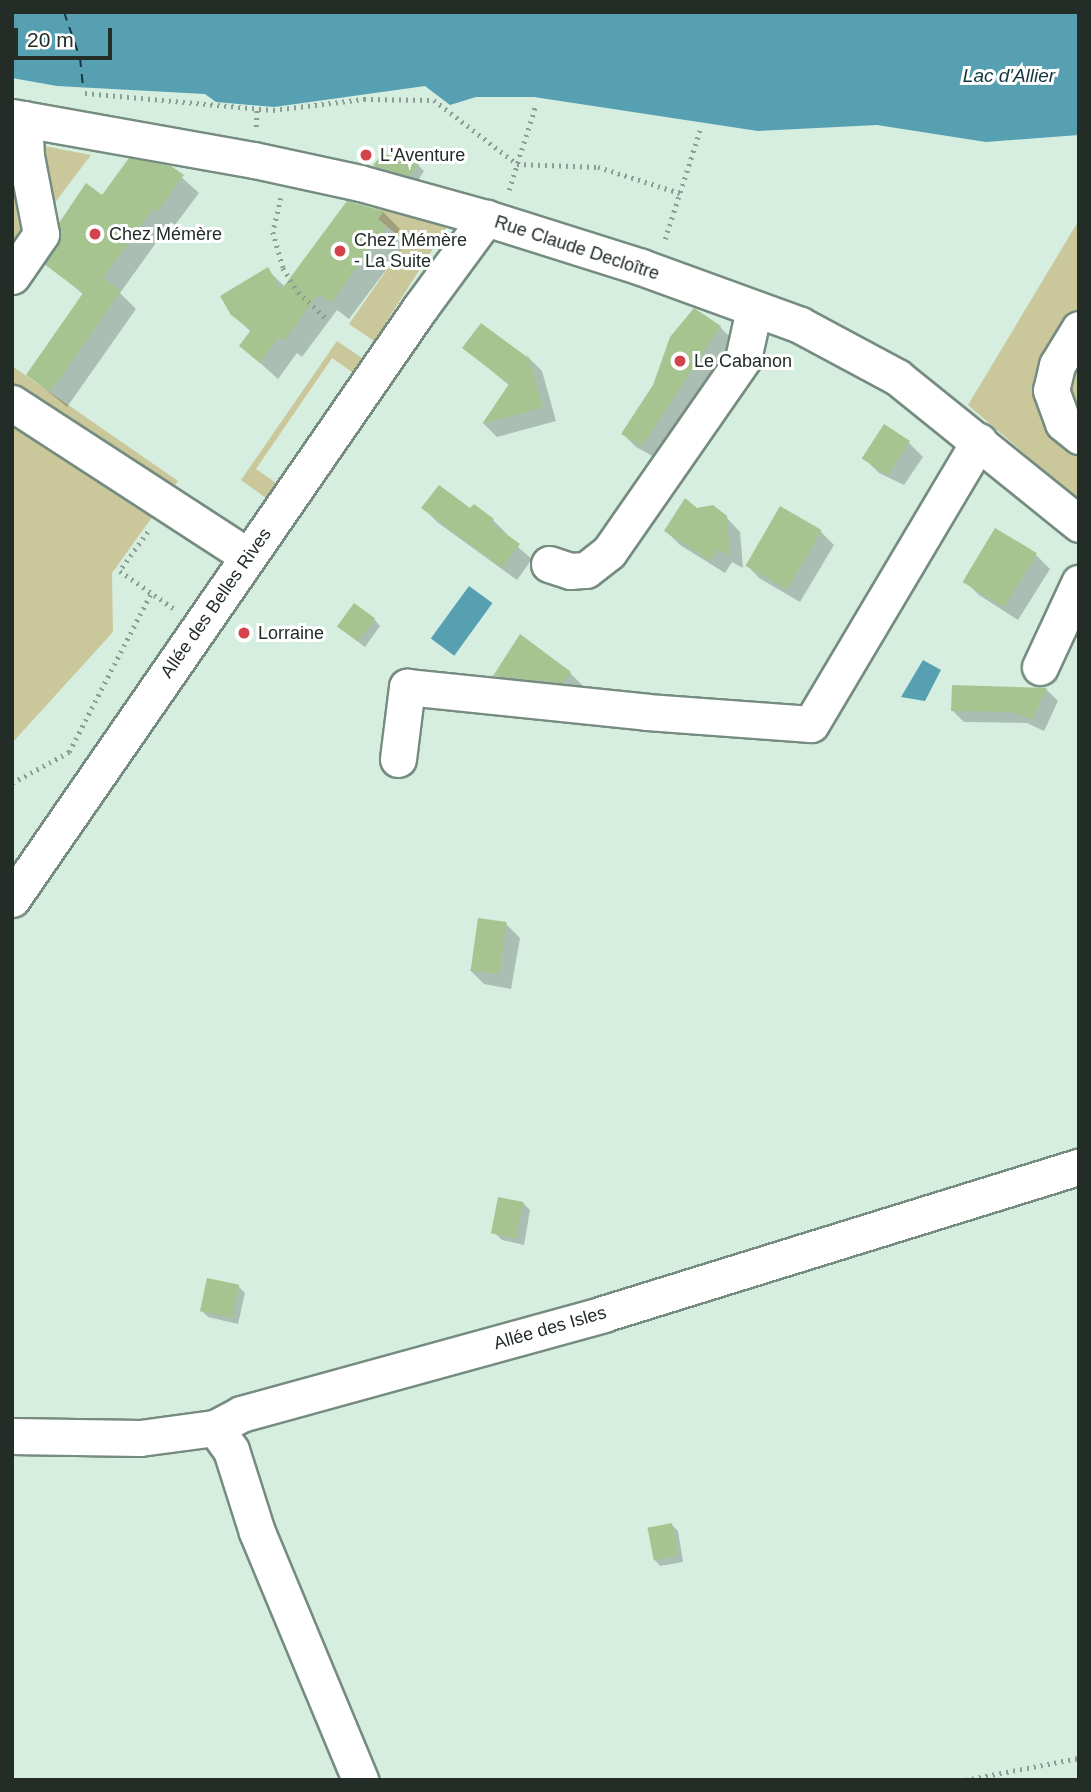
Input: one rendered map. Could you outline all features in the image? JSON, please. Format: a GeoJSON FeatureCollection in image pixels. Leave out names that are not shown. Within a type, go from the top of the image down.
{"type":"FeatureCollection","features":[{"type":"Feature","properties":{"kind":"street","name":"Rue Claude Decloître"},"geometry":{"type":"LineString","coordinates":[[18,118],[497,206],[640,267],[837,343],[897,377],[1079,524]]}},
{"type":"Feature","properties":{"kind":"street"},"geometry":{"type":"LineString","coordinates":[[12,276],[41,234],[18,118]]}},
{"type":"Feature","properties":{"kind":"street","name":"Allée des Belles Rives"},"geometry":{"type":"LineString","coordinates":[[12,899],[420,308],[497,206]]}},
{"type":"Feature","properties":{"kind":"street"},"geometry":{"type":"LineString","coordinates":[[549,564],[570,571],[586,570],[609,552],[743,359],[754,309]]}},
{"type":"Feature","properties":{"kind":"street"},"geometry":{"type":"LineString","coordinates":[[1079,329],[1057,365],[1051,390],[1063,424],[1079,436]]}},
{"type":"Feature","properties":{"kind":"street"},"geometry":{"type":"LineString","coordinates":[[12,403],[248,556]]}},
{"type":"Feature","properties":{"kind":"street"},"geometry":{"type":"LineString","coordinates":[[398,759],[407,687],[647,712],[811,724],[979,441]]}},
{"type":"Feature","properties":{"kind":"street"},"geometry":{"type":"LineString","coordinates":[[1040,667],[1079,583]]}},
{"type":"Feature","properties":{"kind":"street","name":"Allée des Isles"},"geometry":{"type":"LineString","coordinates":[[12,1436],[140,1438],[215,1428],[241,1414],[603,1314],[1079,1167]]}},
{"type":"Feature","properties":{"kind":"street"},"geometry":{"type":"LineString","coordinates":[[215,1428],[231,1450],[257,1532],[360,1780]]}},
{"type":"Feature","properties":{"kind":"path"},"geometry":{"type":"LineString","coordinates":[[83,87],[82,93],[273,110],[364,99],[434,100],[517,164],[598,167],[680,193]]}},
{"type":"Feature","properties":{"kind":"path"},"geometry":{"type":"LineString","coordinates":[[497,206],[517,164],[536,104]]}},
{"type":"Feature","properties":{"kind":"path"},"geometry":{"type":"LineString","coordinates":[[663,245],[701,131]]}},
{"type":"Feature","properties":{"kind":"path"},"geometry":{"type":"LineString","coordinates":[[289,167],[272,232],[283,268],[298,292],[328,320]]}},
{"type":"Feature","properties":{"kind":"path"},"geometry":{"type":"LineString","coordinates":[[169,503],[120,571],[178,612]]}},
{"type":"Feature","properties":{"kind":"path"},"geometry":{"type":"LineString","coordinates":[[12,783],[69,752],[151,593]]}},
{"type":"Feature","properties":{"kind":"path"},"geometry":{"type":"LineString","coordinates":[[965,1780],[1079,1758]]}},
{"type":"Feature","properties":{"kind":"shaded area"},"geometry":{"type":"Polygon","coordinates":[[[12,140],[91,155],[12,259],[12,140]]]}},
{"type":"Feature","properties":{"kind":"shaded area"},"geometry":{"type":"Polygon","coordinates":[[[385,206],[452,219],[374,341],[349,324],[406,242],[378,219],[385,206]]]}},
{"type":"Feature","properties":{"kind":"shaded area"},"geometry":{"type":"Polygon","coordinates":[[[1079,220],[1079,501],[968,405],[1079,220]]]}},
{"type":"Feature","properties":{"kind":"shaded area"},"geometry":{"type":"Polygon","coordinates":[[[337,341],[362,358],[352,372],[332,358],[256,469],[276,483],[266,498],[241,480],[337,341]]]}},
{"type":"Feature","properties":{"kind":"shaded area"},"geometry":{"type":"Polygon","coordinates":[[[12,366],[178,481],[112,573],[113,632],[12,743],[12,366]]]}},
{"type":"Feature","properties":{"kind":"water","name":"Lac d'Allier"},"geometry":{"type":"Polygon","coordinates":[[[12,12],[1079,12],[1079,135],[986,142],[877,125],[758,131],[534,97],[476,97],[450,105],[425,86],[274,107],[216,102],[205,94],[57,86],[12,78],[12,12]]]}},
{"type":"Feature","properties":{"kind":"water"},"geometry":{"type":"Polygon","coordinates":[[[469,586],[492,603],[454,656],[431,639],[469,586]]]}},
{"type":"Feature","properties":{"kind":"water"},"geometry":{"type":"Polygon","coordinates":[[[923,660],[941,670],[925,701],[901,697],[923,660]]]}},
{"type":"Feature","properties":{"kind":"building"},"geometry":{"type":"Polygon","coordinates":[[[382,153],[419,164],[410,176],[373,166],[382,153]]]}},
{"type":"Feature","properties":{"kind":"building"},"geometry":{"type":"Polygon","coordinates":[[[129,158],[171,166],[184,175],[158,211],[154,208],[103,278],[121,291],[50,392],[26,375],[83,293],[44,264],[61,239],[59,223],[86,183],[102,195],[129,158]]]}},
{"type":"Feature","properties":{"kind":"building"},"geometry":{"type":"Polygon","coordinates":[[[347,201],[384,211],[378,219],[387,227],[331,303],[319,294],[284,341],[279,337],[260,363],[239,346],[251,330],[231,315],[220,296],[268,267],[281,290],[347,201]]]}},
{"type":"Feature","properties":{"kind":"building","name":"Le Cabanon"},"geometry":{"type":"Polygon","coordinates":[[[694,308],[721,326],[642,446],[621,434],[653,385],[670,337],[694,308]]]}},
{"type":"Feature","properties":{"kind":"building"},"geometry":{"type":"Polygon","coordinates":[[[481,323],[527,357],[528,355],[544,411],[541,408],[482,424],[509,384],[462,348],[481,323]]]}},
{"type":"Feature","properties":{"kind":"building"},"geometry":{"type":"Polygon","coordinates":[[[884,424],[910,441],[888,475],[862,458],[884,424]]]}},
{"type":"Feature","properties":{"kind":"building"},"geometry":{"type":"Polygon","coordinates":[[[439,485],[470,508],[474,504],[494,519],[491,523],[520,544],[502,568],[421,508],[439,485]]]}},
{"type":"Feature","properties":{"kind":"building"},"geometry":{"type":"Polygon","coordinates":[[[685,498],[697,508],[713,505],[727,516],[730,556],[718,549],[710,561],[664,531],[685,498]]]}},
{"type":"Feature","properties":{"kind":"building"},"geometry":{"type":"Polygon","coordinates":[[[780,506],[822,530],[787,590],[746,566],[780,506]]]}},
{"type":"Feature","properties":{"kind":"building"},"geometry":{"type":"Polygon","coordinates":[[[995,528],[1037,553],[1005,607],[963,582],[995,528]]]}},
{"type":"Feature","properties":{"kind":"building"},"geometry":{"type":"Polygon","coordinates":[[[354,603],[375,618],[358,642],[337,626],[354,603]]]}},
{"type":"Feature","properties":{"kind":"building"},"geometry":{"type":"Polygon","coordinates":[[[520,634],[571,672],[563,683],[493,676],[520,634]]]}},
{"type":"Feature","properties":{"kind":"building"},"geometry":{"type":"Polygon","coordinates":[[[952,685],[1047,688],[1032,720],[1014,712],[951,711],[952,685]]]}},
{"type":"Feature","properties":{"kind":"building"},"geometry":{"type":"Polygon","coordinates":[[[478,918],[507,922],[499,975],[471,970],[478,918]]]}},
{"type":"Feature","properties":{"kind":"building"},"geometry":{"type":"Polygon","coordinates":[[[498,1197],[524,1202],[516,1238],[491,1233],[498,1197]]]}},
{"type":"Feature","properties":{"kind":"building"},"geometry":{"type":"Polygon","coordinates":[[[207,1278],[239,1285],[232,1318],[200,1311],[207,1278]]]}},
{"type":"Feature","properties":{"kind":"building"},"geometry":{"type":"Polygon","coordinates":[[[672,1523],[678,1555],[654,1560],[647,1528],[672,1523]]]}},
{"type":"Feature","properties":{"kind":"ferry route"},"geometry":{"type":"LineString","coordinates":[[64,12],[80,58],[83,87]]}},
{"type":"Feature","properties":{"kind":"place","name":"L'Aventure"},"geometry":{"type":"Point","coordinates":[366,155]}},
{"type":"Feature","properties":{"kind":"place","name":"Chez Mémère"},"geometry":{"type":"Point","coordinates":[95,234]}},
{"type":"Feature","properties":{"kind":"place","name":"Chez Mémère - La Suite"},"geometry":{"type":"Point","coordinates":[340,251]}},
{"type":"Feature","properties":{"kind":"place","name":"Le Cabanon"},"geometry":{"type":"Point","coordinates":[680,361]}},
{"type":"Feature","properties":{"kind":"place","name":"Lorraine"},"geometry":{"type":"Point","coordinates":[244,633]}}]}
